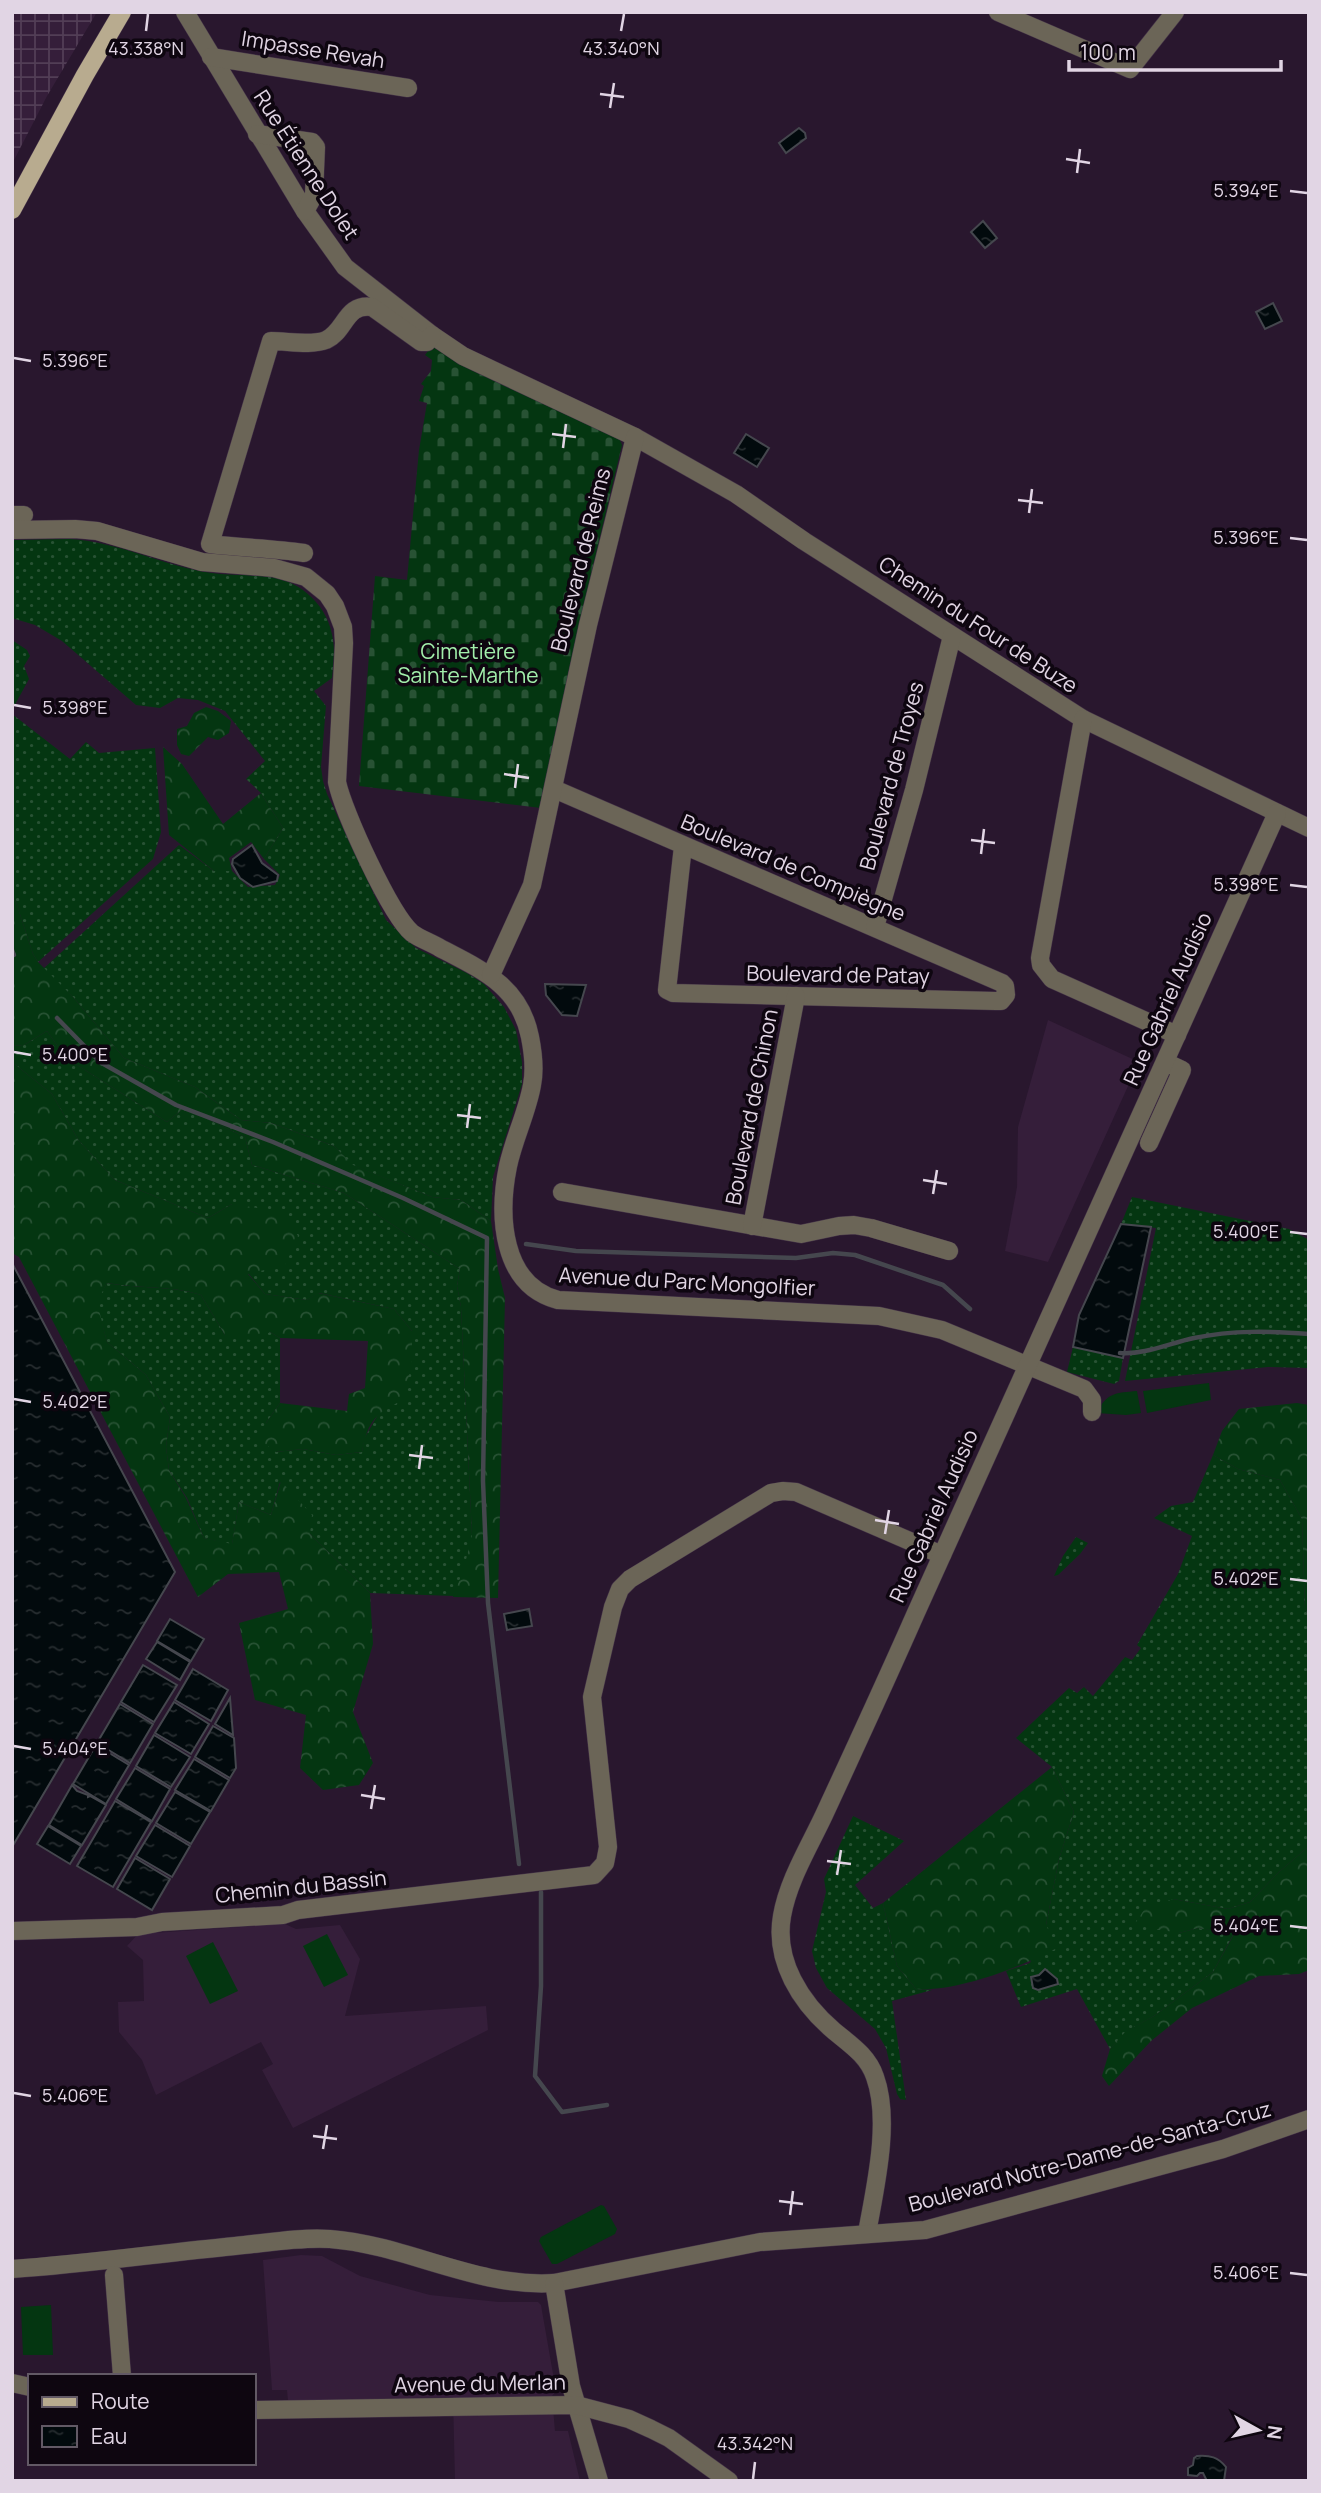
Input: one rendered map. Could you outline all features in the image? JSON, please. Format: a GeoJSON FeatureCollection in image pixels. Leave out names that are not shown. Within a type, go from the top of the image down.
{"type":"FeatureCollection","features":[{"type":"Feature","properties":{"kind":"main road"},"geometry":{"type":"LineString","coordinates":[[12,210],[122,12]]}},
{"type":"Feature","properties":{"kind":"street","name":"Rue Étienne Dolet"},"geometry":{"type":"LineString","coordinates":[[185,12],[305,211],[345,267],[463,356],[635,437]]}},
{"type":"Feature","properties":{"kind":"street"},"geometry":{"type":"LineString","coordinates":[[998,12],[1130,69],[1175,12]]}},
{"type":"Feature","properties":{"kind":"street","name":"Impasse Revah"},"geometry":{"type":"LineString","coordinates":[[211,57],[408,88]]}},
{"type":"Feature","properties":{"kind":"street"},"geometry":{"type":"LineString","coordinates":[[257,134],[312,142],[316,146],[314,195],[305,211]]}},
{"type":"Feature","properties":{"kind":"street"},"geometry":{"type":"LineString","coordinates":[[304,553],[210,544],[271,341],[317,342],[328,339],[354,309],[362,306],[372,307],[424,343],[432,335]]}},
{"type":"Feature","properties":{"kind":"street","name":"Chemin du Four de Buze"},"geometry":{"type":"LineString","coordinates":[[635,437],[737,494],[804,541],[1083,719],[1309,828]]}},
{"type":"Feature","properties":{"kind":"street","name":"Boulevard de Reims"},"geometry":{"type":"LineString","coordinates":[[491,975],[532,885],[588,625],[635,437]]}},
{"type":"Feature","properties":{"kind":"street","name":"Avenue du Parc Mongolfier"},"geometry":{"type":"LineString","coordinates":[[12,530],[97,531],[202,562],[291,571],[306,577],[327,594],[343,627],[337,782],[349,818],[390,903],[413,933],[491,975],[516,1002],[525,1019],[530,1037],[533,1085],[508,1166],[505,1187],[506,1238],[512,1261],[520,1277],[543,1296],[558,1300],[879,1317],[942,1330],[1084,1389],[1092,1399],[1091,1412]]}},
{"type":"Feature","properties":{"kind":"street","name":"Boulevard de Troyes"},"geometry":{"type":"LineString","coordinates":[[875,927],[914,790],[952,636]]}},
{"type":"Feature","properties":{"kind":"street"},"geometry":{"type":"LineString","coordinates":[[1083,719],[1040,958],[1041,965],[1052,979],[1177,1035]]}},
{"type":"Feature","properties":{"kind":"street","name":"Boulevard de Compiègne"},"geometry":{"type":"LineString","coordinates":[[554,789],[1002,984],[1005,986],[1006,995]]}},
{"type":"Feature","properties":{"kind":"street","name":"Rue Gabriel Audisio"},"geometry":{"type":"LineString","coordinates":[[867,2233],[881,2135],[880,2093],[870,2065],[858,2049],[831,2029],[799,1992],[783,1958],[780,1927],[791,1887],[1277,813]]}},
{"type":"Feature","properties":{"kind":"street","name":"Boulevard de Patay"},"geometry":{"type":"LineString","coordinates":[[683,846],[667,990],[673,993],[996,1001],[1001,1001],[1006,995]]}},
{"type":"Feature","properties":{"kind":"street","name":"Boulevard de Chinon"},"geometry":{"type":"LineString","coordinates":[[752,1226],[796,996]]}},
{"type":"Feature","properties":{"kind":"street"},"geometry":{"type":"LineString","coordinates":[[1149,1143],[1182,1070],[1165,1062]]}},
{"type":"Feature","properties":{"kind":"street"},"geometry":{"type":"LineString","coordinates":[[562,1192],[801,1234],[854,1225],[949,1251]]}},
{"type":"Feature","properties":{"kind":"street","name":"Chemin du Bassin"},"geometry":{"type":"LineString","coordinates":[[12,1931],[137,1927],[162,1922],[283,1916],[298,1910],[594,1875],[605,1863],[608,1847],[592,1697],[613,1607],[620,1589],[630,1579],[771,1493],[783,1491],[796,1492],[817,1500],[923,1549],[942,1555]]}},
{"type":"Feature","properties":{"kind":"street","name":"Boulevard Notre-Dame-de-Santa-Cruz"},"geometry":{"type":"LineString","coordinates":[[12,2269],[162,2252],[326,2239],[353,2242],[468,2274],[533,2284],[554,2283],[760,2242],[925,2231],[1223,2149],[1309,2119]]}},
{"type":"Feature","properties":{"kind":"street"},"geometry":{"type":"LineString","coordinates":[[114,2275],[122,2374]]}},
{"type":"Feature","properties":{"kind":"street"},"geometry":{"type":"LineString","coordinates":[[554,2283],[576,2405],[599,2481]]}},
{"type":"Feature","properties":{"kind":"street","name":"Avenue du Merlan"},"geometry":{"type":"LineString","coordinates":[[256,2410],[576,2405],[629,2419],[652,2429],[696,2456],[729,2481]]}},
{"type":"Feature","properties":{"kind":"shaded area"},"geometry":{"type":"Polygon","coordinates":[[[12,12],[97,12],[47,96],[12,164],[12,12]]]}},
{"type":"Feature","properties":{"kind":"shaded area"},"geometry":{"type":"Polygon","coordinates":[[[1048,1020],[1139,1062],[1048,1262],[1005,1251],[1017,1187],[1018,1127],[1048,1020]]]}},
{"type":"Feature","properties":{"kind":"shaded area"},"geometry":{"type":"Polygon","coordinates":[[[285,1924],[296,1929],[340,1925],[360,1959],[345,2016],[486,2006],[488,2030],[293,2128],[262,2070],[273,2064],[261,2042],[156,2095],[142,2060],[119,2032],[118,2002],[144,2001],[143,1960],[127,1946],[138,1934],[285,1924]]]}},
{"type":"Feature","properties":{"kind":"shaded area"},"geometry":{"type":"Polygon","coordinates":[[[301,2255],[322,2256],[360,2276],[430,2295],[499,2302],[538,2302],[541,2305],[556,2391],[552,2396],[555,2431],[568,2431],[580,2481],[455,2481],[453,2397],[288,2401],[287,2390],[272,2390],[263,2260],[301,2255]]]}},
{"type":"Feature","properties":{"kind":"green space","name":"Cimetière Sainte-Marthe"},"geometry":{"type":"Polygon","coordinates":[[[434,343],[618,436],[622,445],[588,587],[541,808],[359,786],[375,576],[407,580],[419,450],[427,403],[419,401],[424,386],[421,384],[431,371],[432,360],[425,355],[434,343]]]}},
{"type":"Feature","properties":{"kind":"green space"},"geometry":{"type":"Polygon","coordinates":[[[70,539],[104,544],[200,571],[282,580],[303,590],[320,607],[330,628],[334,649],[332,678],[314,691],[326,706],[321,767],[327,794],[386,920],[416,948],[484,984],[504,1007],[516,1030],[522,1062],[522,1084],[493,1177],[491,1221],[461,1200],[432,1197],[352,1165],[334,1146],[271,1123],[241,1120],[195,1087],[124,1058],[74,998],[43,969],[179,845],[214,871],[232,871],[248,887],[275,885],[280,875],[264,859],[283,828],[261,793],[246,779],[265,761],[225,711],[198,700],[178,698],[160,708],[136,705],[62,641],[35,625],[12,618],[12,540],[70,539]]]}},
{"type":"Feature","properties":{"kind":"green space"},"geometry":{"type":"Polygon","coordinates":[[[12,640],[27,650],[30,656],[24,666],[29,679],[12,710],[12,640]]]}},
{"type":"Feature","properties":{"kind":"green space"},"geometry":{"type":"Polygon","coordinates":[[[206,707],[218,711],[231,721],[229,733],[218,740],[208,737],[189,756],[181,754],[177,745],[177,729],[187,726],[194,713],[206,707]]]}},
{"type":"Feature","properties":{"kind":"green space"},"geometry":{"type":"Polygon","coordinates":[[[12,714],[70,759],[86,742],[99,753],[155,748],[161,832],[153,859],[38,962],[12,897],[12,714]]]}},
{"type":"Feature","properties":{"kind":"green space"},"geometry":{"type":"Polygon","coordinates":[[[163,747],[182,764],[223,824],[261,793],[283,828],[264,859],[251,842],[229,858],[232,871],[214,871],[169,835],[163,747]]]}},
{"type":"Feature","properties":{"kind":"green space"},"geometry":{"type":"Polygon","coordinates":[[[12,897],[38,962],[74,998],[124,1058],[195,1087],[241,1120],[271,1123],[334,1146],[353,1165],[432,1197],[461,1200],[491,1221],[505,1298],[498,1598],[453,1597],[472,1535],[461,1307],[457,1286],[460,1269],[344,1193],[252,1165],[245,1137],[184,1108],[167,1122],[66,1058],[47,1031],[24,1045],[12,1046],[12,897]]]}},
{"type":"Feature","properties":{"kind":"green space"},"geometry":{"type":"Polygon","coordinates":[[[47,1031],[66,1058],[167,1122],[184,1108],[245,1137],[252,1165],[344,1193],[460,1269],[457,1286],[461,1307],[472,1535],[481,1597],[370,1593],[310,1534],[280,1482],[271,1515],[239,1502],[232,1545],[204,1538],[187,1498],[169,1470],[166,1447],[170,1417],[146,1375],[107,1342],[96,1302],[107,1283],[201,1295],[225,1335],[270,1332],[280,1338],[280,1403],[266,1423],[276,1452],[303,1449],[336,1455],[362,1452],[364,1439],[380,1411],[412,1331],[394,1309],[319,1293],[307,1300],[265,1294],[248,1273],[232,1204],[208,1218],[115,1180],[79,1141],[52,1094],[12,1062],[12,1046],[24,1045],[47,1031]]]}},
{"type":"Feature","properties":{"kind":"green space"},"geometry":{"type":"Polygon","coordinates":[[[12,1062],[52,1094],[79,1141],[115,1180],[208,1218],[232,1204],[283,1212],[298,1236],[285,1265],[248,1274],[265,1294],[307,1300],[318,1293],[394,1309],[412,1331],[412,1359],[405,1399],[380,1413],[375,1419],[367,1432],[362,1452],[336,1455],[303,1449],[276,1452],[258,1439],[280,1403],[347,1411],[349,1394],[365,1388],[368,1341],[280,1338],[270,1332],[256,1341],[225,1335],[201,1295],[178,1290],[107,1283],[97,1302],[107,1342],[146,1375],[170,1417],[166,1447],[169,1470],[186,1498],[204,1538],[232,1544],[239,1502],[271,1515],[281,1481],[312,1515],[310,1534],[370,1593],[373,1644],[353,1712],[373,1763],[359,1785],[323,1790],[300,1768],[306,1715],[255,1700],[239,1623],[288,1609],[279,1572],[228,1574],[198,1597],[19,1257],[12,1253],[12,1062]]]}},
{"type":"Feature","properties":{"kind":"green space"},"geometry":{"type":"Polygon","coordinates":[[[1132,1197],[1289,1229],[1309,1240],[1309,1368],[1268,1367],[1125,1381],[1156,1228],[1121,1224],[1132,1197]]]}},
{"type":"Feature","properties":{"kind":"green space"},"geometry":{"type":"Polygon","coordinates":[[[1073,1347],[1123,1358],[1119,1381],[1114,1384],[1067,1372],[1073,1347]]]}},
{"type":"Feature","properties":{"kind":"green space"},"geometry":{"type":"Polygon","coordinates":[[[1209,1383],[1211,1400],[1147,1413],[1143,1391],[1209,1383]]]}},
{"type":"Feature","properties":{"kind":"green space"},"geometry":{"type":"Polygon","coordinates":[[[1137,1391],[1141,1413],[1097,1413],[1109,1397],[1137,1391]]]}},
{"type":"Feature","properties":{"kind":"green space"},"geometry":{"type":"Polygon","coordinates":[[[1297,1403],[1309,1405],[1309,1616],[1305,1609],[1302,1519],[1280,1480],[1238,1469],[1213,1455],[1222,1431],[1239,1409],[1297,1403]]]}},
{"type":"Feature","properties":{"kind":"green space"},"geometry":{"type":"Polygon","coordinates":[[[1213,1455],[1238,1469],[1280,1480],[1302,1519],[1305,1609],[1309,1616],[1309,1846],[1250,1902],[1228,1909],[1173,1899],[1179,1933],[1198,1928],[1234,1933],[1213,1972],[1154,2016],[1127,2031],[1110,2049],[1077,1989],[1021,2007],[1006,1971],[1030,1963],[1046,1925],[1059,1859],[1074,1812],[1052,1767],[1016,1738],[1069,1688],[1077,1693],[1084,1687],[1093,1696],[1125,1657],[1132,1660],[1141,1648],[1137,1645],[1178,1574],[1192,1536],[1154,1518],[1171,1506],[1193,1502],[1213,1455]]]}},
{"type":"Feature","properties":{"kind":"green space"},"geometry":{"type":"Polygon","coordinates":[[[1076,1537],[1088,1543],[1080,1554],[1054,1576],[1063,1556],[1076,1537]]]}},
{"type":"Feature","properties":{"kind":"green space"},"geometry":{"type":"Polygon","coordinates":[[[1052,1767],[1074,1812],[1059,1859],[1046,1925],[1057,1948],[988,1977],[950,1987],[916,1989],[897,1966],[883,1903],[1052,1767]]]}},
{"type":"Feature","properties":{"kind":"green space"},"geometry":{"type":"Polygon","coordinates":[[[853,1816],[904,1841],[855,1885],[873,1908],[883,1903],[897,1966],[916,1989],[932,1990],[892,2001],[906,2100],[900,2099],[897,2094],[886,2048],[875,2029],[827,1988],[816,1968],[812,1951],[826,1892],[824,1879],[853,1816]]]}},
{"type":"Feature","properties":{"kind":"green space"},"geometry":{"type":"Polygon","coordinates":[[[1309,1846],[1309,1970],[1299,1974],[1259,1976],[1192,2008],[1151,2041],[1109,2086],[1102,2076],[1110,2049],[1126,2031],[1154,2016],[1213,1972],[1234,1934],[1198,1928],[1179,1933],[1134,1925],[1146,1907],[1173,1899],[1228,1909],[1250,1902],[1309,1846]]]}},
{"type":"Feature","properties":{"kind":"green space"},"geometry":{"type":"Polygon","coordinates":[[[327,1934],[348,1975],[324,1987],[303,1946],[327,1934]]]}},
{"type":"Feature","properties":{"kind":"green space"},"geometry":{"type":"Polygon","coordinates":[[[213,1942],[238,1991],[210,2004],[186,1956],[213,1942]]]}},
{"type":"Feature","properties":{"kind":"green space"},"geometry":{"type":"Polygon","coordinates":[[[601,2205],[617,2229],[615,2234],[557,2264],[552,2264],[539,2241],[541,2237],[601,2205]]]}},
{"type":"Feature","properties":{"kind":"green space"},"geometry":{"type":"Polygon","coordinates":[[[51,2305],[53,2355],[23,2355],[21,2307],[51,2305]]]}},
{"type":"Feature","properties":{"kind":"water"},"geometry":{"type":"Polygon","coordinates":[[[799,128],[806,138],[786,153],[779,143],[799,128]]]}},
{"type":"Feature","properties":{"kind":"water"},"geometry":{"type":"Polygon","coordinates":[[[983,221],[997,238],[985,248],[971,232],[983,221]]]}},
{"type":"Feature","properties":{"kind":"water"},"geometry":{"type":"Polygon","coordinates":[[[1273,303],[1282,321],[1265,329],[1256,312],[1273,303]]]}},
{"type":"Feature","properties":{"kind":"water"},"geometry":{"type":"Polygon","coordinates":[[[746,434],[769,448],[757,467],[734,453],[746,434]]]}},
{"type":"Feature","properties":{"kind":"water"},"geometry":{"type":"Polygon","coordinates":[[[252,845],[262,863],[278,875],[277,881],[253,887],[240,878],[232,864],[233,859],[252,845]]]}},
{"type":"Feature","properties":{"kind":"water"},"geometry":{"type":"Polygon","coordinates":[[[545,984],[586,985],[577,1016],[562,1015],[546,995],[545,984]]]}},
{"type":"Feature","properties":{"kind":"water"},"geometry":{"type":"Polygon","coordinates":[[[1121,1224],[1151,1227],[1123,1358],[1073,1347],[1079,1315],[1121,1224]]]}},
{"type":"Feature","properties":{"kind":"water"},"geometry":{"type":"Polygon","coordinates":[[[12,1263],[175,1572],[12,1847],[12,1263]]]}},
{"type":"Feature","properties":{"kind":"water"},"geometry":{"type":"Polygon","coordinates":[[[529,1609],[532,1626],[507,1630],[504,1614],[529,1609]]]}},
{"type":"Feature","properties":{"kind":"water"},"geometry":{"type":"Polygon","coordinates":[[[170,1619],[204,1639],[191,1661],[157,1641],[170,1619]]]}},
{"type":"Feature","properties":{"kind":"water"},"geometry":{"type":"Polygon","coordinates":[[[157,1642],[190,1662],[180,1680],[146,1659],[157,1642]]]}},
{"type":"Feature","properties":{"kind":"water"},"geometry":{"type":"Polygon","coordinates":[[[143,1665],[177,1685],[154,1722],[121,1702],[143,1665]]]}},
{"type":"Feature","properties":{"kind":"water"},"geometry":{"type":"Polygon","coordinates":[[[193,1669],[228,1690],[211,1721],[175,1700],[193,1669]]]}},
{"type":"Feature","properties":{"kind":"water"},"geometry":{"type":"Polygon","coordinates":[[[230,1698],[233,1735],[215,1724],[230,1698]]]}},
{"type":"Feature","properties":{"kind":"water"},"geometry":{"type":"Polygon","coordinates":[[[174,1702],[209,1724],[191,1754],[155,1733],[174,1702]]]}},
{"type":"Feature","properties":{"kind":"water"},"geometry":{"type":"Polygon","coordinates":[[[120,1704],[153,1724],[130,1763],[97,1743],[120,1704]]]}},
{"type":"Feature","properties":{"kind":"water"},"geometry":{"type":"Polygon","coordinates":[[[213,1726],[234,1738],[236,1768],[230,1778],[195,1757],[213,1726]]]}},
{"type":"Feature","properties":{"kind":"water"},"geometry":{"type":"Polygon","coordinates":[[[154,1735],[190,1757],[171,1787],[136,1766],[154,1735]]]}},
{"type":"Feature","properties":{"kind":"water"},"geometry":{"type":"Polygon","coordinates":[[[96,1745],[129,1765],[106,1804],[73,1784],[96,1745]]]}},
{"type":"Feature","properties":{"kind":"water"},"geometry":{"type":"Polygon","coordinates":[[[194,1759],[229,1780],[211,1811],[175,1790],[194,1759]]]}},
{"type":"Feature","properties":{"kind":"water"},"geometry":{"type":"Polygon","coordinates":[[[135,1768],[170,1789],[152,1821],[116,1799],[135,1768]]]}},
{"type":"Feature","properties":{"kind":"water"},"geometry":{"type":"Polygon","coordinates":[[[72,1785],[77,1791],[106,1805],[82,1845],[49,1825],[72,1785]]]}},
{"type":"Feature","properties":{"kind":"water"},"geometry":{"type":"Polygon","coordinates":[[[175,1792],[210,1812],[191,1844],[156,1823],[175,1792]]]}},
{"type":"Feature","properties":{"kind":"water"},"geometry":{"type":"Polygon","coordinates":[[[115,1801],[151,1822],[113,1887],[77,1866],[115,1801]]]}},
{"type":"Feature","properties":{"kind":"water"},"geometry":{"type":"Polygon","coordinates":[[[155,1825],[190,1846],[172,1877],[136,1856],[155,1825]]]}},
{"type":"Feature","properties":{"kind":"water"},"geometry":{"type":"Polygon","coordinates":[[[48,1826],[81,1846],[70,1864],[37,1844],[48,1826]]]}},
{"type":"Feature","properties":{"kind":"water"},"geometry":{"type":"Polygon","coordinates":[[[135,1858],[170,1879],[152,1910],[117,1889],[135,1858]]]}},
{"type":"Feature","properties":{"kind":"water"},"geometry":{"type":"Polygon","coordinates":[[[1045,1969],[1057,1979],[1058,1984],[1038,1990],[1033,1988],[1031,1977],[1039,1975],[1045,1969]]]}},
{"type":"Feature","properties":{"kind":"water"},"geometry":{"type":"Polygon","coordinates":[[[1197,2456],[1213,2457],[1220,2461],[1226,2467],[1224,2481],[1207,2481],[1203,2473],[1197,2476],[1188,2475],[1188,2468],[1193,2465],[1197,2456]]]}},
{"type":"Feature","properties":{"kind":"waterway"},"geometry":{"type":"LineString","coordinates":[[12,950],[14,955]]}},
{"type":"Feature","properties":{"kind":"waterway"},"geometry":{"type":"LineString","coordinates":[[57,1018],[100,1062],[176,1105],[273,1142],[403,1198],[487,1238],[483,1481],[488,1603],[519,1864]]}},
{"type":"Feature","properties":{"kind":"waterway"},"geometry":{"type":"LineString","coordinates":[[526,1244],[576,1251],[796,1258],[833,1253],[855,1255],[943,1285],[970,1309]]}},
{"type":"Feature","properties":{"kind":"waterway"},"geometry":{"type":"LineString","coordinates":[[1120,1353],[1237,1332],[1309,1334]]}},
{"type":"Feature","properties":{"kind":"waterway"},"geometry":{"type":"LineString","coordinates":[[541,1892],[541,1986],[535,2076],[562,2112],[607,2105]]}}]}
